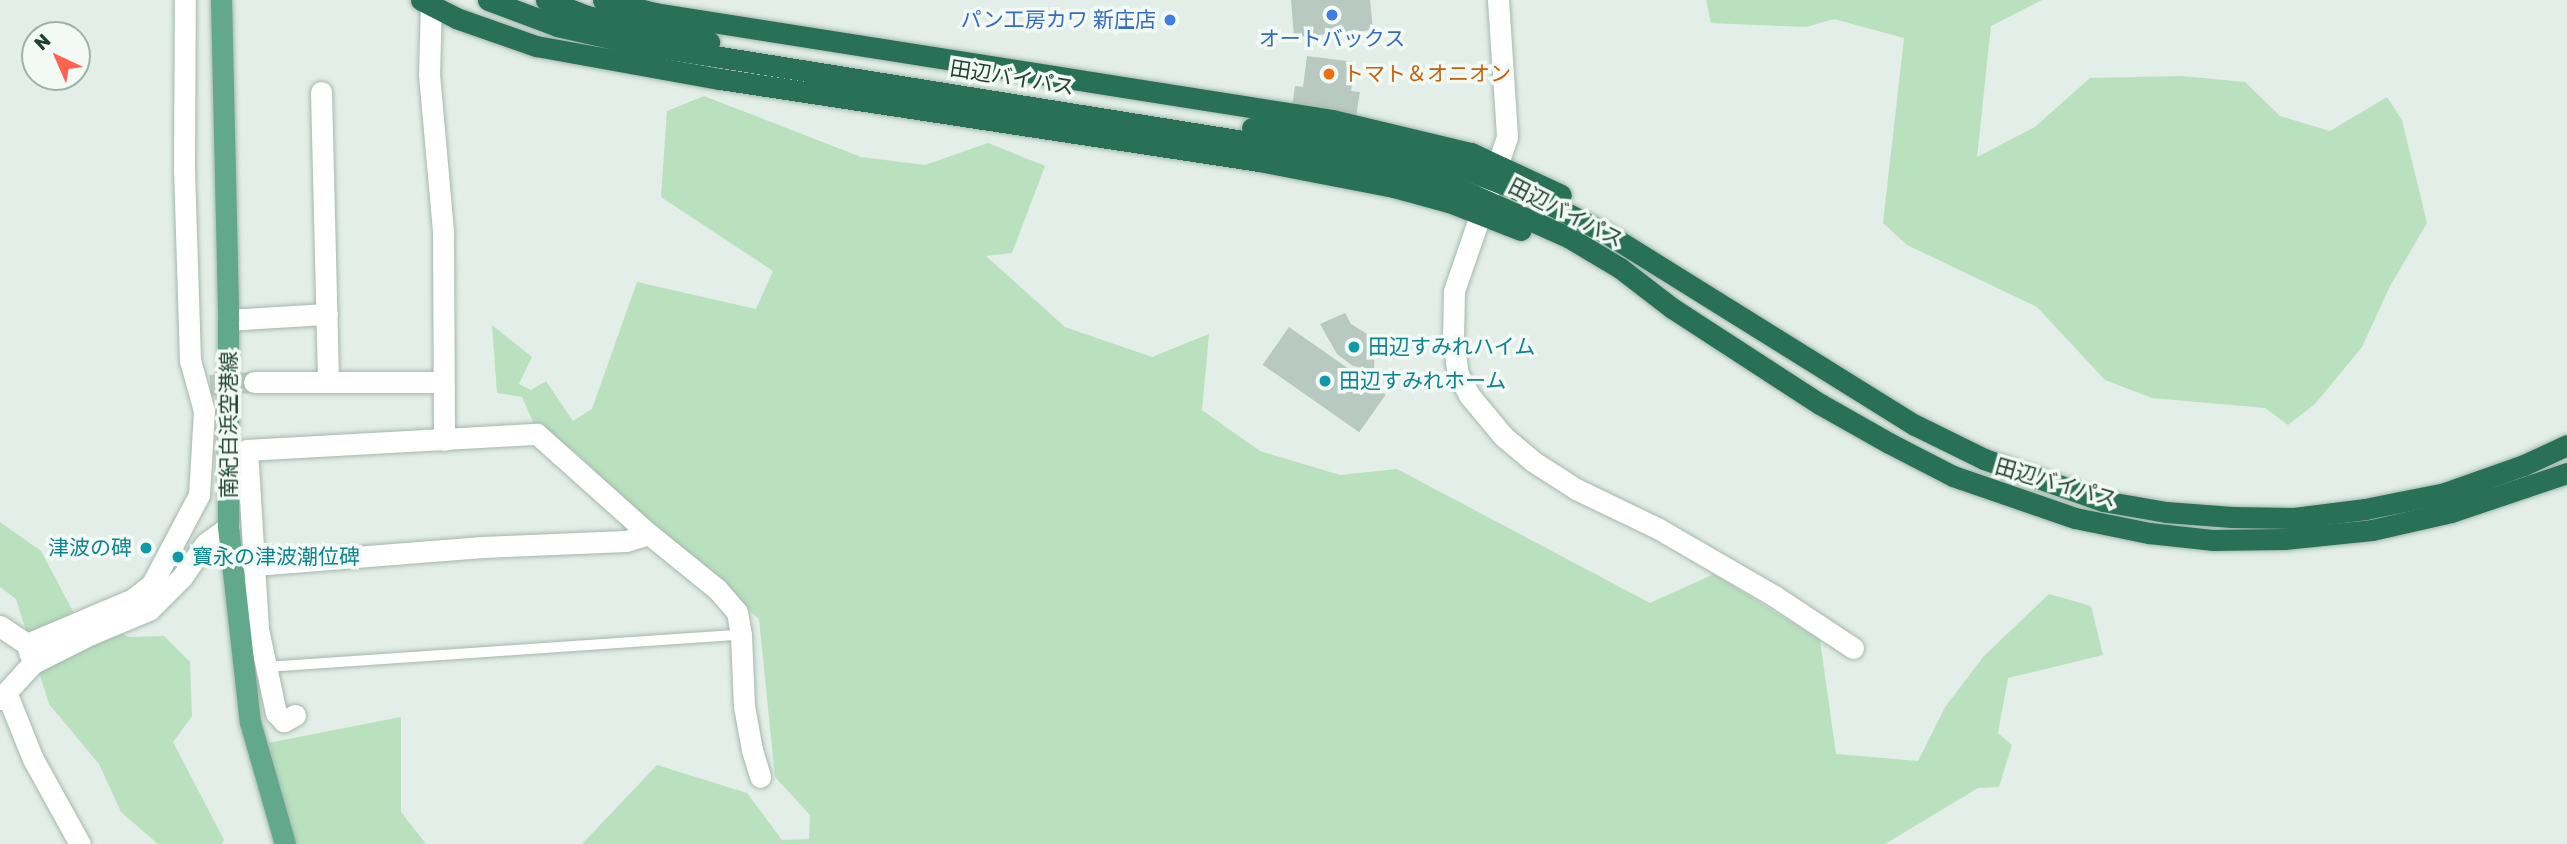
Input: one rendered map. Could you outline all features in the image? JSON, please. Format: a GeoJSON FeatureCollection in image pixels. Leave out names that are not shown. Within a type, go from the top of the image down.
{"type":"FeatureCollection","features":[{"type":"Feature","properties":{"kind":"highway","name":"田辺バイパス"},"geometry":{"type":"LineString","coordinates":[[488,0],[557,26],[626,42],[1354,143],[1496,171],[1612,223],[1717,301],[1915,425],[1984,459],[2103,500],[2166,512],[2294,518],[2365,509],[2445,493],[2524,465],[2567,445]]}},
{"type":"Feature","properties":{"kind":"highway","name":"田辺バイパス"},"geometry":{"type":"LineString","coordinates":[[546,0],[587,16],[750,50],[1050,102],[1397,170],[1583,246],[1620,268],[1672,308],[1820,404],[1953,477],[2075,518],[2149,533],[2212,540],[2284,540],[2372,530],[2451,512],[2567,473]]}},
{"type":"Feature","properties":{"kind":"highway"},"geometry":{"type":"LineString","coordinates":[[603,0],[655,13],[1332,120],[1430,142],[1496,171]]}},
{"type":"Feature","properties":{"kind":"highway"},"geometry":{"type":"LineString","coordinates":[[427,1],[456,18],[536,46],[720,79],[1259,161],[1484,207]]}},
{"type":"Feature","properties":{"kind":"main road","name":"南紀白浜空港線"},"geometry":{"type":"LineString","coordinates":[[221,0],[229,320],[228,527],[250,722],[285,844]]}},
{"type":"Feature","properties":{"kind":"street"},"geometry":{"type":"LineString","coordinates":[[80,844],[33,759],[3,696],[30,653],[133,599],[152,584],[198,495],[204,386],[190,360],[184,166],[185,0]]}},
{"type":"Feature","properties":{"kind":"street"},"geometry":{"type":"LineString","coordinates":[[1498,0],[1507,136],[1454,291],[1453,340],[1458,374],[1469,395],[1503,436],[1534,462],[1576,489],[1659,529],[1773,595],[1853,648]]}},
{"type":"Feature","properties":{"kind":"street"},"geometry":{"type":"LineString","coordinates":[[427,1],[429,75],[443,232],[444,440]]}},
{"type":"Feature","properties":{"kind":"street"},"geometry":{"type":"LineString","coordinates":[[321,92],[328,381]]}},
{"type":"Feature","properties":{"kind":"street"},"geometry":{"type":"LineString","coordinates":[[229,320],[327,314]]}},
{"type":"Feature","properties":{"kind":"street"},"geometry":{"type":"LineString","coordinates":[[254,382],[443,382]]}},
{"type":"Feature","properties":{"kind":"street"},"geometry":{"type":"LineString","coordinates":[[295,715],[284,720],[276,713],[258,629],[247,450],[537,434],[649,534],[718,589],[737,612],[741,635],[744,706],[760,777]]}},
{"type":"Feature","properties":{"kind":"street"},"geometry":{"type":"LineString","coordinates":[[30,653],[91,634],[149,610],[182,577],[205,544],[228,527]]}},
{"type":"Feature","properties":{"kind":"street"},"geometry":{"type":"LineString","coordinates":[[254,565],[482,547],[626,541],[649,534]]}},
{"type":"Feature","properties":{"kind":"street"},"geometry":{"type":"LineString","coordinates":[[0,626],[30,653]]}},
{"type":"Feature","properties":{"kind":"lane"},"geometry":{"type":"LineString","coordinates":[[267,667],[741,635]]}},
{"type":"Feature","properties":{"kind":"green space"},"geometry":{"type":"Polygon","coordinates":[[[1706,0],[2042,0],[1991,26],[1977,157],[2035,127],[2090,78],[2182,76],[2245,82],[2280,116],[2330,131],[2387,97],[2402,120],[2427,223],[2390,286],[2362,347],[2315,404],[2288,425],[2265,408],[2152,398],[2105,380],[2037,307],[1907,245],[1883,223],[1904,38],[1834,19],[1806,27],[1711,23],[1706,0]]]}},
{"type":"Feature","properties":{"kind":"green space"},"geometry":{"type":"Polygon","coordinates":[[[704,96],[861,157],[925,165],[988,143],[1045,166],[1012,253],[986,256],[1065,327],[1152,357],[1209,334],[1202,410],[1260,451],[1340,475],[1397,469],[1650,603],[1714,574],[1820,640],[1836,754],[1918,761],[1945,707],[1984,656],[2049,594],[2091,606],[2103,655],[2008,678],[1998,733],[2012,745],[1999,787],[1978,788],[1885,844],[582,844],[657,765],[747,793],[782,840],[809,839],[810,815],[775,777],[759,619],[648,523],[578,454],[534,424],[522,397],[497,393],[492,325],[532,357],[519,384],[531,390],[546,381],[573,421],[592,409],[637,282],[756,309],[773,271],[661,197],[667,111],[704,96]]]}},
{"type":"Feature","properties":{"kind":"green space"},"geometry":{"type":"Polygon","coordinates":[[[0,522],[41,551],[77,619],[130,637],[164,636],[190,662],[192,716],[173,742],[224,840],[222,844],[158,844],[121,812],[99,764],[49,704],[16,599],[0,587],[0,522]]]}},
{"type":"Feature","properties":{"kind":"green space"},"geometry":{"type":"Polygon","coordinates":[[[401,717],[401,812],[426,844],[294,844],[268,743],[401,717]]]}},
{"type":"Feature","properties":{"kind":"building","name":"オートバックス"},"geometry":{"type":"Polygon","coordinates":[[[1291,0],[1370,0],[1373,30],[1294,37],[1291,0]]]}},
{"type":"Feature","properties":{"kind":"building","name":"トマト＆オニオン"},"geometry":{"type":"Polygon","coordinates":[[[1307,56],[1355,62],[1351,91],[1360,92],[1356,116],[1292,107],[1295,86],[1303,87],[1307,56]]]}},
{"type":"Feature","properties":{"kind":"building","name":"田辺すみれハイム"},"geometry":{"type":"Polygon","coordinates":[[[1345,313],[1351,324],[1375,339],[1374,370],[1353,366],[1337,354],[1320,324],[1345,313]]]}},
{"type":"Feature","properties":{"kind":"building","name":"田辺すみれホーム"},"geometry":{"type":"Polygon","coordinates":[[[1289,327],[1386,395],[1359,432],[1263,365],[1289,327]]]}},
{"type":"Feature","properties":{"kind":"tunnel"},"geometry":{"type":"LineString","coordinates":[[210,385],[254,382]]}},
{"type":"Feature","properties":{"kind":"place","name":"オートバックス"},"geometry":{"type":"Point","coordinates":[1332,15]}},
{"type":"Feature","properties":{"kind":"place","name":"パン工房カワ 新庄店"},"geometry":{"type":"Point","coordinates":[1170,20]}},
{"type":"Feature","properties":{"kind":"place","name":"トマト＆オニオン"},"geometry":{"type":"Point","coordinates":[1329,74]}},
{"type":"Feature","properties":{"kind":"place","name":"田辺すみれハイム"},"geometry":{"type":"Point","coordinates":[1354,347]}},
{"type":"Feature","properties":{"kind":"place","name":"田辺すみれホーム"},"geometry":{"type":"Point","coordinates":[1325,381]}},
{"type":"Feature","properties":{"kind":"place","name":"津波の碑"},"geometry":{"type":"Point","coordinates":[146,548]}},
{"type":"Feature","properties":{"kind":"place","name":"寶永の津波潮位碑"},"geometry":{"type":"Point","coordinates":[178,557]}}]}
